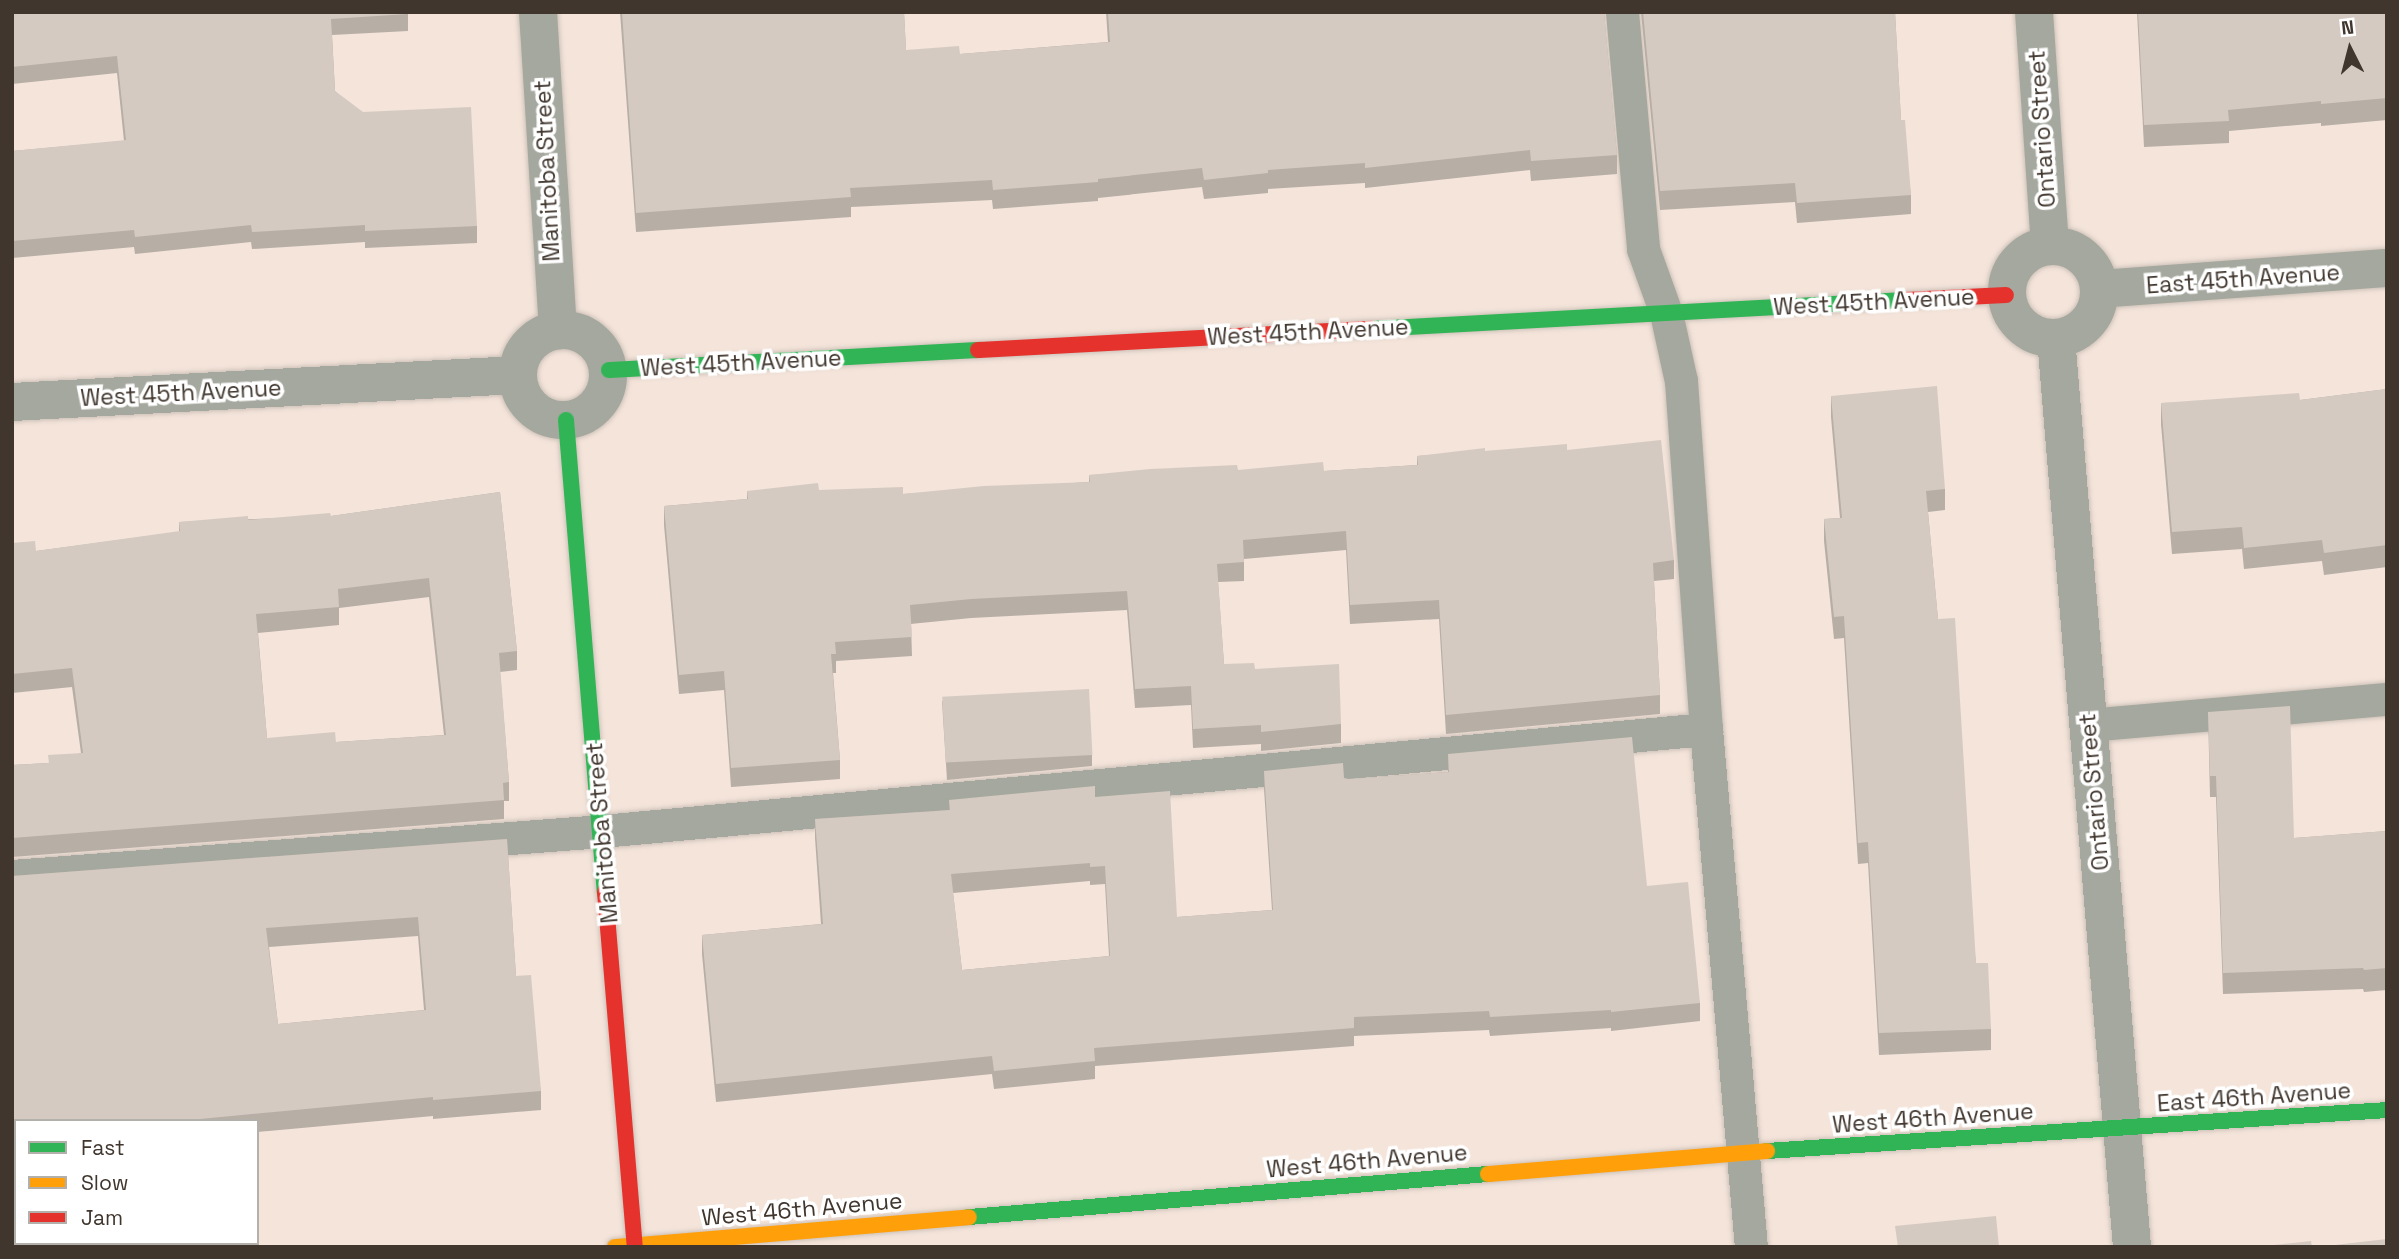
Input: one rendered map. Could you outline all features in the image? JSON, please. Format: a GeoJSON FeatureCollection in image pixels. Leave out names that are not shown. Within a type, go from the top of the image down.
{"type":"FeatureCollection","features":[{"type":"Feature","properties":{"kind":"street","name":"Manitoba Street"},"geometry":{"type":"LineString","coordinates":[[538,12],[558,330]]}},
{"type":"Feature","properties":{"kind":"street","name":"Ontario Street"},"geometry":{"type":"LineString","coordinates":[[2034,12],[2050,245]]}},
{"type":"Feature","properties":{"kind":"street"},"geometry":{"type":"LineString","coordinates":[[2050,245],[2068,248],[2083,257],[2094,271],[2099,289],[2096,307],[2087,322],[2073,333],[2056,338],[2038,335],[2022,327],[2011,312],[2006,295],[2009,277],[2018,261],[2033,250],[2050,245]]}},
{"type":"Feature","properties":{"kind":"street","name":"East 45th Avenue"},"geometry":{"type":"LineString","coordinates":[[2099,289],[2387,268]]}},
{"type":"Feature","properties":{"kind":"street","name":"West 45th Avenue"},"geometry":{"type":"LineString","coordinates":[[609,370],[2006,295]]}},
{"type":"Feature","properties":{"kind":"street"},"geometry":{"type":"LineString","coordinates":[[558,330],[586,335],[606,356],[609,370],[608,385],[598,404],[580,416],[566,420],[538,413],[527,403],[517,375],[525,350],[534,340],[558,330]]}},
{"type":"Feature","properties":{"kind":"street","name":"Ontario Street"},"geometry":{"type":"LineString","coordinates":[[2056,338],[2132,1247]]}},
{"type":"Feature","properties":{"kind":"street","name":"West 45th Avenue"},"geometry":{"type":"LineString","coordinates":[[12,402],[517,375]]}},
{"type":"Feature","properties":{"kind":"street","name":"Manitoba Street"},"geometry":{"type":"LineString","coordinates":[[566,420],[603,831],[635,1246]]}},
{"type":"Feature","properties":{"kind":"street","name":"East 46th Avenue"},"geometry":{"type":"LineString","coordinates":[[2124,1129],[2387,1110]]}},
{"type":"Feature","properties":{"kind":"street","name":"West 46th Avenue"},"geometry":{"type":"LineString","coordinates":[[615,1247],[1742,1153],[2124,1129]]}},
{"type":"Feature","properties":{"kind":"lane"},"geometry":{"type":"LineString","coordinates":[[1622,12],[1643,249],[1666,313],[1681,381],[1706,729],[1751,1247]]}},
{"type":"Feature","properties":{"kind":"lane"},"geometry":{"type":"LineString","coordinates":[[2087,724],[2387,699]]}},
{"type":"Feature","properties":{"kind":"lane"},"geometry":{"type":"LineString","coordinates":[[12,876],[603,831],[1706,729]]}},
{"type":"Feature","properties":{"kind":"building"},"geometry":{"type":"Polygon","coordinates":[[[12,12],[408,12],[331,19],[335,91],[363,112],[471,107],[477,226],[365,231],[365,225],[252,232],[251,225],[135,237],[134,230],[12,241],[12,151],[126,140],[117,56],[12,67],[12,12]]]}},
{"type":"Feature","properties":{"kind":"building"},"geometry":{"type":"Polygon","coordinates":[[[622,12],[904,12],[906,50],[959,46],[960,54],[1110,42],[1108,12],[1604,12],[1617,155],[1531,161],[1530,150],[1365,168],[1365,163],[1268,170],[1268,173],[1204,180],[1202,168],[1098,179],[1098,182],[993,190],[992,180],[850,188],[851,197],[636,213],[622,12]]]}},
{"type":"Feature","properties":{"kind":"building"},"geometry":{"type":"Polygon","coordinates":[[[1643,12],[1895,12],[1901,120],[1905,120],[1911,195],[1797,203],[1795,183],[1660,191],[1643,12]]]}},
{"type":"Feature","properties":{"kind":"building"},"geometry":{"type":"Polygon","coordinates":[[[2138,12],[2387,12],[2387,98],[2228,110],[2229,121],[2144,125],[2138,12]]]}},
{"type":"Feature","properties":{"kind":"building"},"geometry":{"type":"Polygon","coordinates":[[[1937,386],[1945,489],[1926,491],[1938,619],[1955,618],[1976,963],[1988,963],[1991,1029],[1879,1033],[1868,842],[1858,843],[1844,616],[1834,617],[1824,519],[1842,518],[1831,396],[1937,386]]]}},
{"type":"Feature","properties":{"kind":"building"},"geometry":{"type":"Polygon","coordinates":[[[2387,389],[2387,545],[2324,553],[2322,540],[2244,548],[2242,527],[2172,532],[2161,403],[2299,393],[2300,400],[2387,389]]]}},
{"type":"Feature","properties":{"kind":"building"},"geometry":{"type":"Polygon","coordinates":[[[1661,440],[1674,560],[1653,563],[1660,695],[1446,715],[1439,600],[1350,605],[1346,531],[1243,540],[1244,562],[1217,564],[1224,664],[1254,663],[1255,669],[1339,664],[1341,724],[1261,732],[1261,725],[1193,729],[1191,686],[1135,689],[1127,591],[910,605],[912,637],[835,642],[836,654],[831,654],[840,760],[731,768],[724,671],[679,675],[664,506],[748,499],[747,491],[818,483],[819,490],[903,487],[903,494],[984,486],[1090,482],[1089,475],[1150,469],[1237,465],[1238,470],[1323,462],[1324,471],[1418,465],[1417,456],[1485,448],[1485,451],[1567,444],[1567,450],[1661,440]]]}},
{"type":"Feature","properties":{"kind":"building"},"geometry":{"type":"Polygon","coordinates":[[[500,492],[517,651],[499,653],[509,782],[503,783],[504,800],[12,838],[12,765],[49,763],[48,755],[83,753],[72,668],[12,674],[12,543],[35,541],[36,551],[180,531],[179,522],[248,516],[248,520],[330,513],[331,516],[500,492]],[[429,578],[338,589],[339,607],[256,614],[267,738],[335,732],[336,742],[446,735],[429,578]]]}},
{"type":"Feature","properties":{"kind":"building"},"geometry":{"type":"Polygon","coordinates":[[[1089,689],[1092,755],[946,763],[942,697],[1089,689]]]}},
{"type":"Feature","properties":{"kind":"building"},"geometry":{"type":"Polygon","coordinates":[[[2290,706],[2294,838],[2387,831],[2387,968],[2223,973],[2216,776],[2210,776],[2208,712],[2290,706]]]}},
{"type":"Feature","properties":{"kind":"building"},"geometry":{"type":"Polygon","coordinates":[[[1632,737],[1647,886],[1688,882],[1700,1003],[1611,1012],[1490,1017],[1489,1011],[1354,1017],[1354,1028],[1094,1048],[1095,1061],[994,1071],[992,1056],[716,1084],[702,935],[823,924],[815,819],[950,810],[949,800],[1095,786],[1095,797],[1170,791],[1177,917],[1273,910],[1264,771],[1343,763],[1344,778],[1348,779],[1449,772],[1448,754],[1632,737]],[[1090,863],[951,874],[962,970],[1110,956],[1105,866],[1090,867],[1090,863]]]}},
{"type":"Feature","properties":{"kind":"building"},"geometry":{"type":"Polygon","coordinates":[[[507,839],[516,976],[531,975],[541,1091],[433,1100],[433,1097],[200,1119],[14,1119],[12,1139],[12,876],[507,839]],[[418,917],[266,928],[278,1024],[426,1010],[418,917]]]}},
{"type":"Feature","properties":{"kind":"building"},"geometry":{"type":"Polygon","coordinates":[[[1996,1216],[1999,1247],[1898,1247],[1895,1226],[1996,1216]]]}},
{"type":"Feature","properties":{"kind":"building"},"geometry":{"type":"Polygon","coordinates":[[[2387,1239],[2387,1247],[2317,1247],[2387,1239]]]}},
{"type":"Feature","properties":{"kind":"building"},"geometry":{"type":"Polygon","coordinates":[[[2311,1241],[2312,1247],[2255,1247],[2311,1241]]]}},
{"type":"Feature","properties":{"kind":"traffic: fast"},"geometry":{"type":"LineString","coordinates":[[1371,329],[1905,300]]}},
{"type":"Feature","properties":{"kind":"traffic: fast"},"geometry":{"type":"LineString","coordinates":[[609,370],[978,350]]}},
{"type":"Feature","properties":{"kind":"traffic: fast"},"geometry":{"type":"LineString","coordinates":[[566,420],[605,892]]}},
{"type":"Feature","properties":{"kind":"traffic: fast"},"geometry":{"type":"LineString","coordinates":[[1767,1151],[2387,1110]]}},
{"type":"Feature","properties":{"kind":"traffic: fast"},"geometry":{"type":"LineString","coordinates":[[969,1217],[1488,1174]]}},
{"type":"Feature","properties":{"kind":"traffic: slow"},"geometry":{"type":"LineString","coordinates":[[1488,1174],[1767,1151]]}},
{"type":"Feature","properties":{"kind":"traffic: slow"},"geometry":{"type":"LineString","coordinates":[[615,1247],[969,1217]]}},
{"type":"Feature","properties":{"kind":"traffic: jam"},"geometry":{"type":"LineString","coordinates":[[1905,300],[2006,295]]}},
{"type":"Feature","properties":{"kind":"traffic: jam"},"geometry":{"type":"LineString","coordinates":[[978,350],[1371,329]]}},
{"type":"Feature","properties":{"kind":"traffic: jam"},"geometry":{"type":"LineString","coordinates":[[605,892],[635,1247]]}}]}
